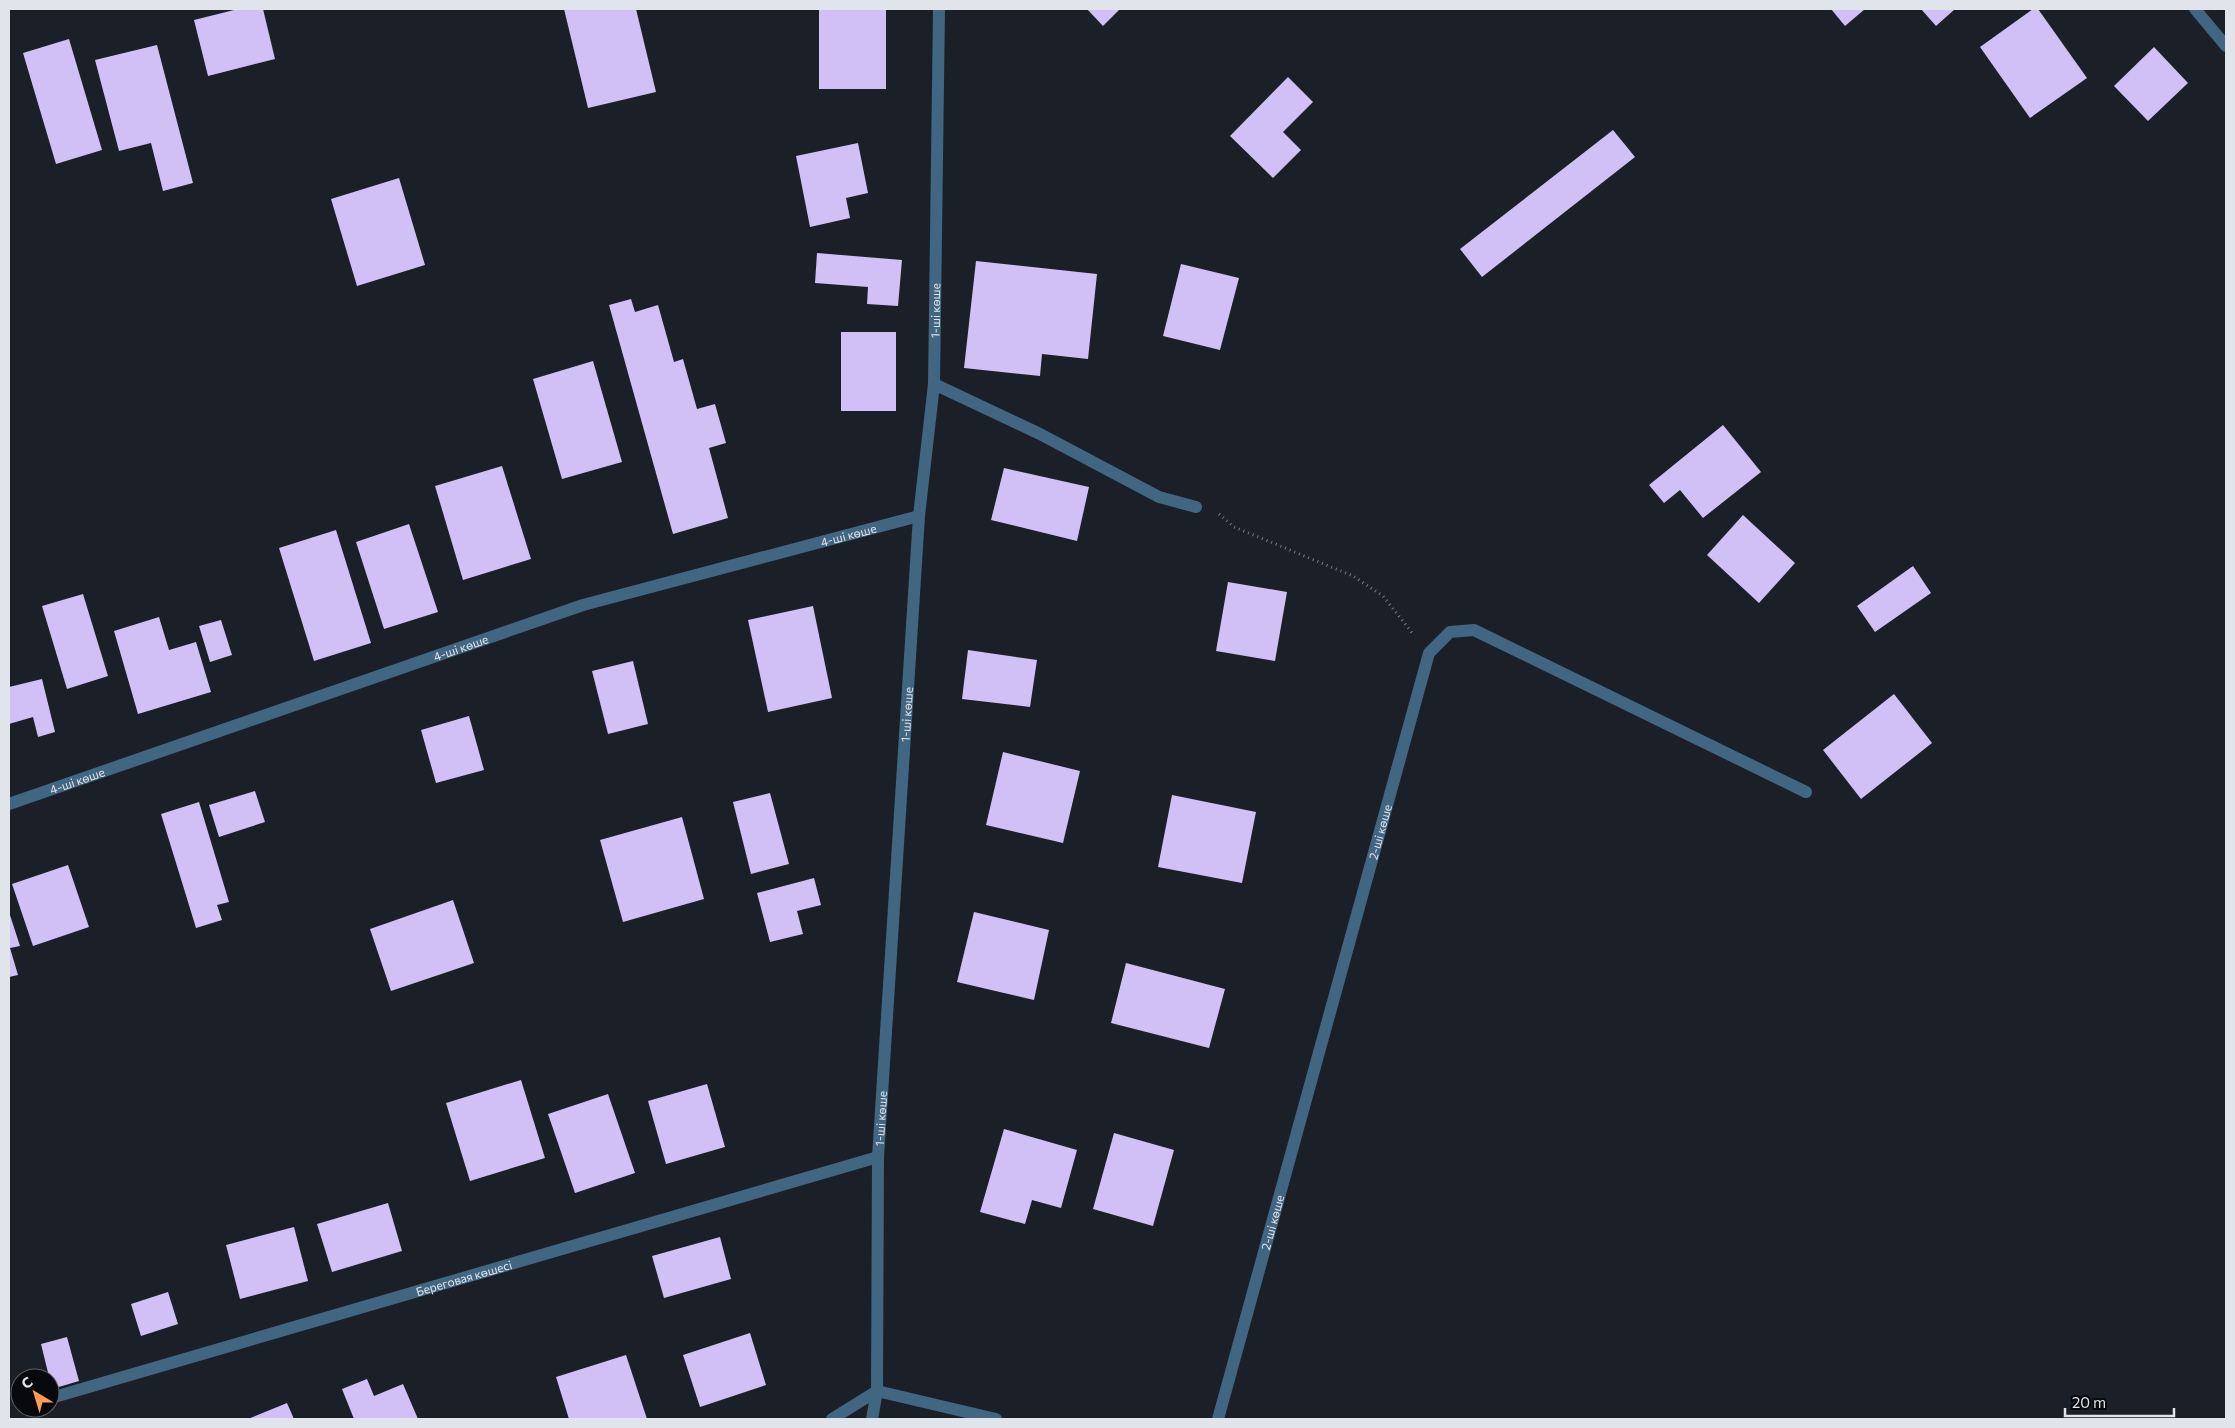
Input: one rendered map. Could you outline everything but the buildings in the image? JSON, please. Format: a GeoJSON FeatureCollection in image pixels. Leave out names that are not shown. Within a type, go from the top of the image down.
{"type":"FeatureCollection","features":[{"type":"Feature","properties":{"kind":"street","name":"1-ші көше"},"geometry":{"type":"LineString","coordinates":[[872,1419],[877,1391],[878,1157],[919,516],[934,384],[939,9]]}},
{"type":"Feature","properties":{"kind":"street"},"geometry":{"type":"LineString","coordinates":[[2195,9],[2226,46]]}},
{"type":"Feature","properties":{"kind":"street"},"geometry":{"type":"LineString","coordinates":[[934,384],[1040,434],[1159,498],[1196,508]]}},
{"type":"Feature","properties":{"kind":"street","name":"4-шi көше"},"geometry":{"type":"LineString","coordinates":[[9,804],[583,605],[919,516]]}},
{"type":"Feature","properties":{"kind":"street","name":"2-ші көше"},"geometry":{"type":"LineString","coordinates":[[1218,1419],[1429,653],[1450,632],[1474,630],[1806,792]]}},
{"type":"Feature","properties":{"kind":"street","name":"Береговая көшесі"},"geometry":{"type":"LineString","coordinates":[[60,1395],[878,1157]]}},
{"type":"Feature","properties":{"kind":"street"},"geometry":{"type":"LineString","coordinates":[[832,1419],[877,1391],[996,1419]]}},
{"type":"Feature","properties":{"kind":"path"},"geometry":{"type":"LineString","coordinates":[[1196,508],[1220,514],[1234,527],[1353,576],[1384,596],[1429,653]]}}]}
